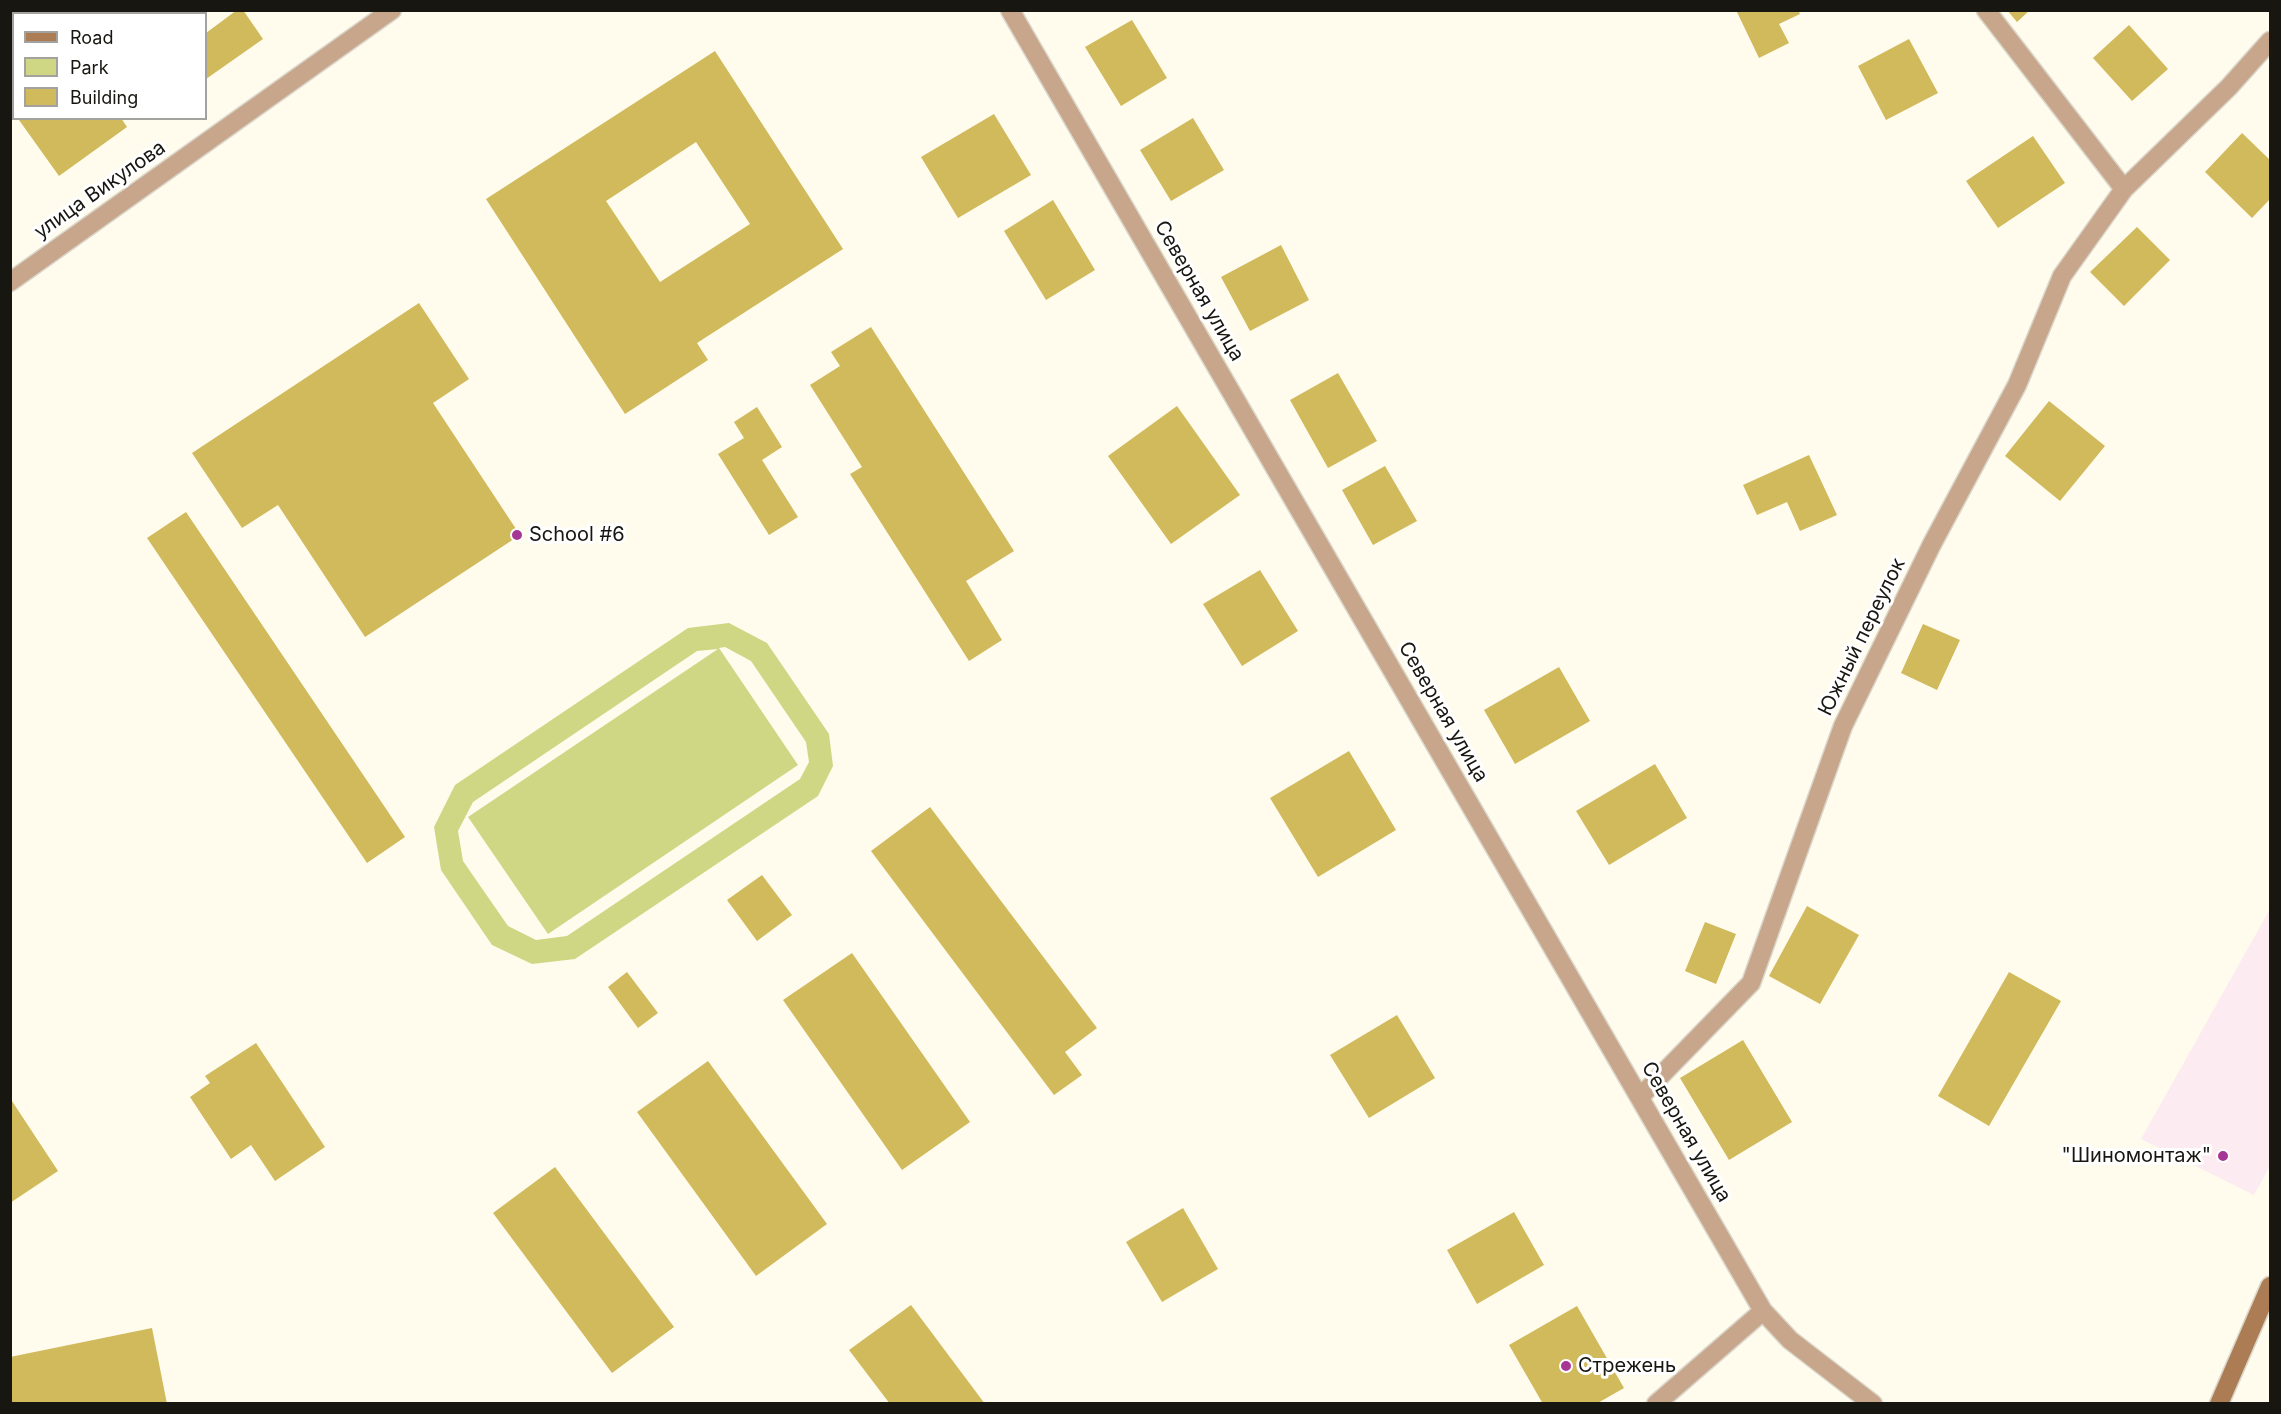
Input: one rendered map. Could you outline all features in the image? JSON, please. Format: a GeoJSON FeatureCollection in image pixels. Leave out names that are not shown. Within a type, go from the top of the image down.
{"type":"FeatureCollection","features":[{"type":"Feature","properties":{"kind":"main road"},"geometry":{"type":"LineString","coordinates":[[2219,1404],[2271,1286]]}},
{"type":"Feature","properties":{"kind":"street","name":"улица Викулова"},"geometry":{"type":"LineString","coordinates":[[10,282],[392,10]]}},
{"type":"Feature","properties":{"kind":"street","name":"Северная улица"},"geometry":{"type":"LineString","coordinates":[[1010,10],[1763,1311],[1790,1340],[1873,1404]]}},
{"type":"Feature","properties":{"kind":"street"},"geometry":{"type":"LineString","coordinates":[[1986,10],[2124,189]]}},
{"type":"Feature","properties":{"kind":"street","name":"Южный переулок"},"geometry":{"type":"LineString","coordinates":[[1640,1097],[1751,983],[1844,726],[1932,544],[2017,385],[2062,276],[2124,189],[2229,87],[2271,41]]}},
{"type":"Feature","properties":{"kind":"street"},"geometry":{"type":"LineString","coordinates":[[1656,1404],[1763,1311]]}},
{"type":"Feature","properties":{"kind":"shaded area"},"geometry":{"type":"Polygon","coordinates":[[[2270,909],[2270,1166],[2254,1195],[2141,1139],[2270,909]]]}},
{"type":"Feature","properties":{"kind":"green space"},"geometry":{"type":"Polygon","coordinates":[[[729,623],[767,643],[829,734],[833,766],[818,796],[575,959],[532,964],[492,945],[441,870],[434,827],[455,785],[688,628],[729,623]],[[725,647],[719,648],[798,765],[548,934],[468,817],[718,649],[697,651],[473,802],[458,831],[463,861],[508,926],[536,940],[567,936],[800,779],[809,762],[806,742],[751,661],[725,647]]]}},
{"type":"Feature","properties":{"kind":"building"},"geometry":{"type":"Polygon","coordinates":[[[237,10],[243,10],[263,39],[207,78],[207,32],[237,10]]]}},
{"type":"Feature","properties":{"kind":"building"},"geometry":{"type":"Polygon","coordinates":[[[1736,10],[1798,10],[1800,14],[1779,24],[1789,43],[1759,58],[1736,10]]]}},
{"type":"Feature","properties":{"kind":"building"},"geometry":{"type":"Polygon","coordinates":[[[2007,10],[2030,10],[2017,22],[2007,10]]]}},
{"type":"Feature","properties":{"kind":"building"},"geometry":{"type":"Polygon","coordinates":[[[1132,20],[1167,78],[1121,106],[1085,47],[1132,20]]]}},
{"type":"Feature","properties":{"kind":"building"},"geometry":{"type":"Polygon","coordinates":[[[2129,25],[2168,69],[2132,101],[2093,58],[2129,25]]]}},
{"type":"Feature","properties":{"kind":"building"},"geometry":{"type":"Polygon","coordinates":[[[1909,39],[1938,93],[1886,120],[1858,66],[1909,39]]]}},
{"type":"Feature","properties":{"kind":"building"},"geometry":{"type":"Polygon","coordinates":[[[715,51],[843,249],[697,343],[708,360],[625,414],[486,199],[715,51]],[[696,142],[606,201],[660,282],[750,224],[696,142]]]}},
{"type":"Feature","properties":{"kind":"building"},"geometry":{"type":"Polygon","coordinates":[[[994,114],[1031,175],[958,218],[921,157],[994,114]]]}},
{"type":"Feature","properties":{"kind":"building"},"geometry":{"type":"Polygon","coordinates":[[[1193,118],[1224,170],[1171,201],[1140,150],[1193,118]]]}},
{"type":"Feature","properties":{"kind":"building"},"geometry":{"type":"Polygon","coordinates":[[[19,120],[122,120],[127,127],[59,176],[19,120]]]}},
{"type":"Feature","properties":{"kind":"building"},"geometry":{"type":"Polygon","coordinates":[[[2242,133],[2270,160],[2270,199],[2252,218],[2205,172],[2242,133]]]}},
{"type":"Feature","properties":{"kind":"building"},"geometry":{"type":"Polygon","coordinates":[[[2033,136],[2065,183],[1998,228],[1966,181],[2033,136]]]}},
{"type":"Feature","properties":{"kind":"building"},"geometry":{"type":"Polygon","coordinates":[[[1053,200],[1095,270],[1046,300],[1004,231],[1053,200]]]}},
{"type":"Feature","properties":{"kind":"building"},"geometry":{"type":"Polygon","coordinates":[[[2137,227],[2170,260],[2124,306],[2090,272],[2137,227]]]}},
{"type":"Feature","properties":{"kind":"building"},"geometry":{"type":"Polygon","coordinates":[[[1281,245],[1309,300],[1250,331],[1221,277],[1281,245]]]}},
{"type":"Feature","properties":{"kind":"building"},"geometry":{"type":"Polygon","coordinates":[[[419,303],[469,379],[433,403],[520,535],[365,637],[278,505],[242,528],[192,453],[419,303]]]}},
{"type":"Feature","properties":{"kind":"building"},"geometry":{"type":"Polygon","coordinates":[[[871,327],[1014,551],[966,581],[1002,640],[969,661],[850,474],[862,467],[810,385],[840,366],[831,352],[871,327]]]}},
{"type":"Feature","properties":{"kind":"building"},"geometry":{"type":"Polygon","coordinates":[[[1338,373],[1377,441],[1328,468],[1290,400],[1338,373]]]}},
{"type":"Feature","properties":{"kind":"building"},"geometry":{"type":"Polygon","coordinates":[[[2049,401],[2105,446],[2060,501],[2005,456],[2049,401]]]}},
{"type":"Feature","properties":{"kind":"building"},"geometry":{"type":"Polygon","coordinates":[[[1177,406],[1240,495],[1171,544],[1108,456],[1177,406]]]}},
{"type":"Feature","properties":{"kind":"building"},"geometry":{"type":"Polygon","coordinates":[[[757,407],[782,447],[762,460],[798,517],[769,535],[718,454],[744,438],[734,422],[757,407]]]}},
{"type":"Feature","properties":{"kind":"building"},"geometry":{"type":"Polygon","coordinates":[[[1809,455],[1837,515],[1800,531],[1787,502],[1757,515],[1743,485],[1809,455]]]}},
{"type":"Feature","properties":{"kind":"building"},"geometry":{"type":"Polygon","coordinates":[[[1385,466],[1417,521],[1373,545],[1342,490],[1385,466]]]}},
{"type":"Feature","properties":{"kind":"building"},"geometry":{"type":"Polygon","coordinates":[[[186,512],[405,837],[367,863],[147,538],[186,512]]]}},
{"type":"Feature","properties":{"kind":"building"},"geometry":{"type":"Polygon","coordinates":[[[1260,570],[1298,631],[1242,666],[1203,604],[1260,570]]]}},
{"type":"Feature","properties":{"kind":"building"},"geometry":{"type":"Polygon","coordinates":[[[1923,624],[1960,640],[1937,690],[1901,673],[1923,624]]]}},
{"type":"Feature","properties":{"kind":"building"},"geometry":{"type":"Polygon","coordinates":[[[1559,667],[1590,721],[1515,764],[1484,710],[1559,667]]]}},
{"type":"Feature","properties":{"kind":"building"},"geometry":{"type":"Polygon","coordinates":[[[1349,751],[1396,830],[1318,877],[1270,798],[1349,751]]]}},
{"type":"Feature","properties":{"kind":"building"},"geometry":{"type":"Polygon","coordinates":[[[1655,764],[1687,818],[1609,865],[1576,811],[1655,764]]]}},
{"type":"Feature","properties":{"kind":"building"},"geometry":{"type":"Polygon","coordinates":[[[930,807],[1097,1028],[1065,1052],[1082,1075],[1054,1095],[871,851],[930,807]]]}},
{"type":"Feature","properties":{"kind":"building"},"geometry":{"type":"Polygon","coordinates":[[[762,875],[792,915],[757,941],[727,900],[762,875]]]}},
{"type":"Feature","properties":{"kind":"building"},"geometry":{"type":"Polygon","coordinates":[[[1807,906],[1859,935],[1820,1004],[1769,976],[1807,906]]]}},
{"type":"Feature","properties":{"kind":"building"},"geometry":{"type":"Polygon","coordinates":[[[1705,922],[1736,934],[1716,984],[1685,971],[1705,922]]]}},
{"type":"Feature","properties":{"kind":"building"},"geometry":{"type":"Polygon","coordinates":[[[852,953],[970,1122],[902,1170],[783,1000],[852,953]]]}},
{"type":"Feature","properties":{"kind":"building"},"geometry":{"type":"Polygon","coordinates":[[[627,972],[658,1013],[638,1028],[608,987],[627,972]]]}},
{"type":"Feature","properties":{"kind":"building"},"geometry":{"type":"Polygon","coordinates":[[[2009,972],[2061,1001],[1989,1126],[1938,1096],[2009,972]]]}},
{"type":"Feature","properties":{"kind":"building"},"geometry":{"type":"Polygon","coordinates":[[[1397,1015],[1435,1078],[1369,1118],[1330,1055],[1397,1015]]]}},
{"type":"Feature","properties":{"kind":"building"},"geometry":{"type":"Polygon","coordinates":[[[1743,1040],[1792,1122],[1729,1160],[1680,1078],[1743,1040]]]}},
{"type":"Feature","properties":{"kind":"building"},"geometry":{"type":"Polygon","coordinates":[[[256,1043],[325,1147],[275,1181],[251,1145],[231,1159],[190,1097],[210,1083],[205,1076],[256,1043]]]}},
{"type":"Feature","properties":{"kind":"building"},"geometry":{"type":"Polygon","coordinates":[[[708,1061],[827,1224],[756,1276],[637,1112],[708,1061]]]}},
{"type":"Feature","properties":{"kind":"building"},"geometry":{"type":"Polygon","coordinates":[[[10,1098],[58,1171],[10,1203],[10,1098]]]}},
{"type":"Feature","properties":{"kind":"building"},"geometry":{"type":"Polygon","coordinates":[[[555,1167],[674,1327],[612,1373],[493,1213],[555,1167]]]}},
{"type":"Feature","properties":{"kind":"building"},"geometry":{"type":"Polygon","coordinates":[[[1183,1208],[1218,1269],[1162,1302],[1126,1242],[1183,1208]]]}},
{"type":"Feature","properties":{"kind":"building"},"geometry":{"type":"Polygon","coordinates":[[[1514,1212],[1544,1265],[1477,1304],[1447,1250],[1514,1212]]]}},
{"type":"Feature","properties":{"kind":"building"},"geometry":{"type":"Polygon","coordinates":[[[911,1305],[985,1404],[890,1404],[849,1350],[911,1305]]]}},
{"type":"Feature","properties":{"kind":"building","name":"Стрежень"},"geometry":{"type":"Polygon","coordinates":[[[1577,1306],[1624,1388],[1596,1404],[1543,1404],[1509,1345],[1577,1306]]]}},
{"type":"Feature","properties":{"kind":"building"},"geometry":{"type":"Polygon","coordinates":[[[152,1328],[167,1404],[10,1404],[10,1357],[152,1328]]]}},
{"type":"Feature","properties":{"kind":"place","name":"School #6"},"geometry":{"type":"Point","coordinates":[517,535]}},
{"type":"Feature","properties":{"kind":"place","name":"\"Шиномонтаж\""},"geometry":{"type":"Point","coordinates":[2223,1156]}},
{"type":"Feature","properties":{"kind":"place","name":"Стрежень"},"geometry":{"type":"Point","coordinates":[1566,1366]}}]}
